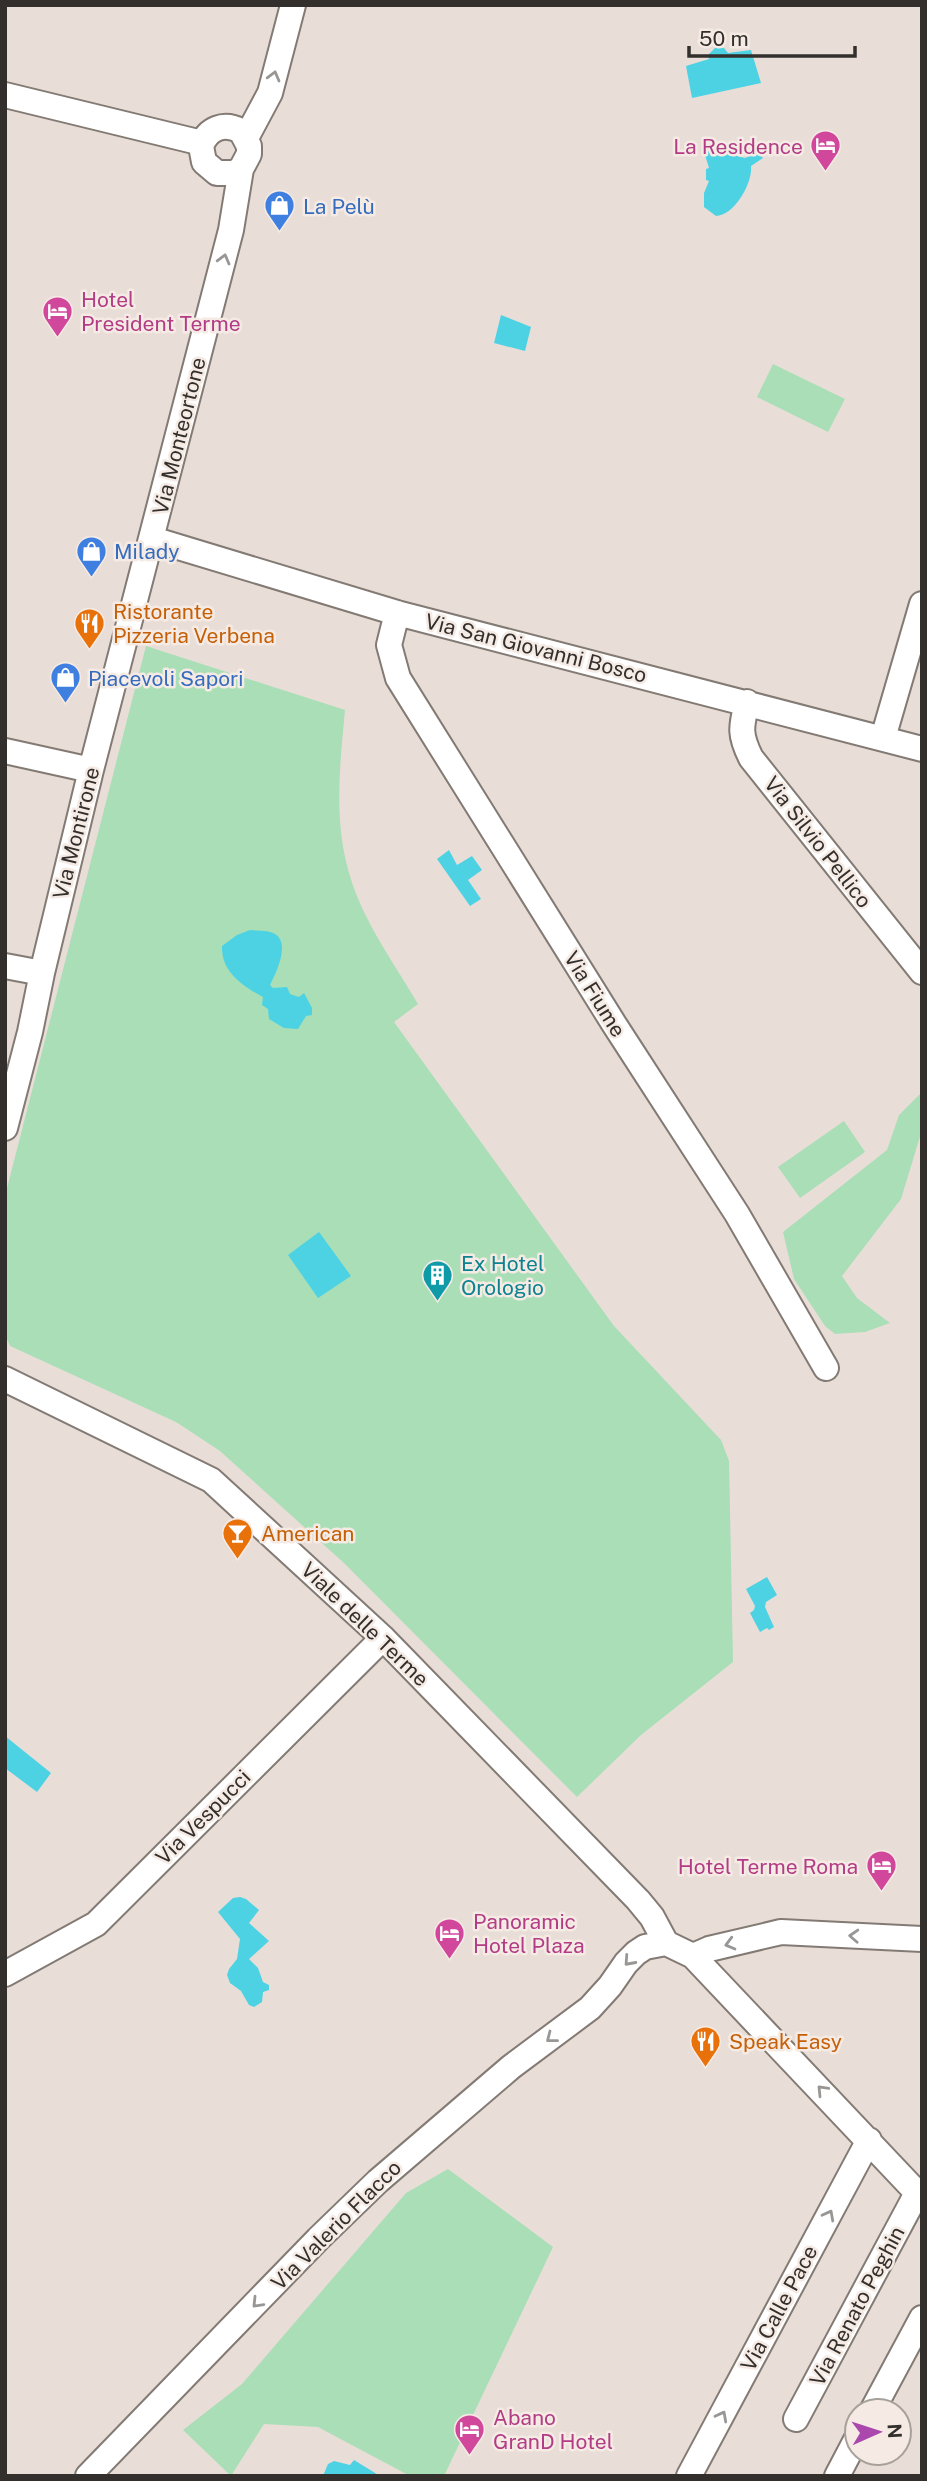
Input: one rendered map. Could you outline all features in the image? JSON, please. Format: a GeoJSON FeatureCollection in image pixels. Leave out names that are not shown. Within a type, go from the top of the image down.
{"type":"FeatureCollection","features":[{"type":"Feature","properties":{"kind":"street","name":"Via Monteortone"},"geometry":{"type":"LineString","coordinates":[[152,539],[231,230],[241,169],[249,154],[246,138],[270,93],[293,5]]}},
{"type":"Feature","properties":{"kind":"street"},"geometry":{"type":"LineString","coordinates":[[5,95],[202,143]]}},
{"type":"Feature","properties":{"kind":"street"},"geometry":{"type":"LineString","coordinates":[[241,169],[226,174],[210,169],[201,155],[202,143],[210,132],[225,126],[241,131],[246,138]]}},
{"type":"Feature","properties":{"kind":"street","name":"Via San Giovanni Bosco"},"geometry":{"type":"LineString","coordinates":[[152,539],[397,613],[922,749]]}},
{"type":"Feature","properties":{"kind":"street","name":"Via Montirone"},"geometry":{"type":"LineString","coordinates":[[5,1069],[25,970],[91,770],[152,539]]}},
{"type":"Feature","properties":{"kind":"street"},"geometry":{"type":"LineString","coordinates":[[883,738],[922,604]]}},
{"type":"Feature","properties":{"kind":"street","name":"Via Fiume"},"geometry":{"type":"LineString","coordinates":[[397,613],[389,645],[398,678],[614,1024],[737,1214],[826,1368]]}},
{"type":"Feature","properties":{"kind":"street","name":"Via Silvio Pellico"},"geometry":{"type":"LineString","coordinates":[[747,702],[741,729],[742,739],[751,758],[922,972]]}},
{"type":"Feature","properties":{"kind":"street"},"geometry":{"type":"LineString","coordinates":[[5,751],[91,770]]}},
{"type":"Feature","properties":{"kind":"street","name":"Via Montirone"},"geometry":{"type":"LineString","coordinates":[[5,1128],[30,1032],[25,970]]}},
{"type":"Feature","properties":{"kind":"street","name":"Viale delle Terme"},"geometry":{"type":"LineString","coordinates":[[5,1379],[211,1480],[383,1637],[638,1899],[652,1917],[666,1943]]}},
{"type":"Feature","properties":{"kind":"street","name":"Via Vespucci"},"geometry":{"type":"LineString","coordinates":[[5,1973],[96,1924],[383,1637]]}},
{"type":"Feature","properties":{"kind":"street"},"geometry":{"type":"LineString","coordinates":[[693,1956],[709,1949],[781,1932],[922,1939]]}},
{"type":"Feature","properties":{"kind":"street"},"geometry":{"type":"LineString","coordinates":[[666,1943],[693,1956],[919,2195]]}},
{"type":"Feature","properties":{"kind":"street","name":"Via Valerio Flacco"},"geometry":{"type":"LineString","coordinates":[[88,2476],[318,2239],[378,2181],[511,2067],[590,2008],[636,1953],[645,1947],[666,1943]]}},
{"type":"Feature","properties":{"kind":"street","name":"Via Calle Pace"},"geometry":{"type":"LineString","coordinates":[[690,2476],[869,2140]]}},
{"type":"Feature","properties":{"kind":"street","name":"Via Renato Peghin"},"geometry":{"type":"LineString","coordinates":[[796,2419],[919,2195]]}},
{"type":"Feature","properties":{"kind":"street"},"geometry":{"type":"LineString","coordinates":[[880,2397],[922,2318]]}},
{"type":"Feature","properties":{"kind":"green space"},"geometry":{"type":"Polygon","coordinates":[[[773,364],[845,399],[828,432],[757,397],[773,364]]]}},
{"type":"Feature","properties":{"kind":"green space"},"geometry":{"type":"Polygon","coordinates":[[[146,646],[345,710],[339,793],[341,835],[350,876],[380,942],[418,1004],[394,1022],[614,1326],[721,1440],[729,1461],[733,1662],[641,1735],[577,1797],[344,1563],[220,1451],[176,1422],[10,1346],[5,1335],[5,1196],[146,646]]]}},
{"type":"Feature","properties":{"kind":"green space"},"geometry":{"type":"Polygon","coordinates":[[[922,1092],[922,1130],[901,1199],[842,1276],[857,1298],[890,1323],[865,1332],[835,1334],[825,1326],[794,1279],[783,1232],[887,1150],[899,1115],[922,1092]]]}},
{"type":"Feature","properties":{"kind":"green space"},"geometry":{"type":"Polygon","coordinates":[[[844,1121],[865,1152],[800,1198],[778,1167],[844,1121]]]}},
{"type":"Feature","properties":{"kind":"green space"},"geometry":{"type":"Polygon","coordinates":[[[448,2169],[553,2247],[444,2476],[410,2476],[318,2427],[264,2424],[231,2476],[183,2430],[242,2384],[406,2193],[448,2169]]]}},
{"type":"Feature","properties":{"kind":"water"},"geometry":{"type":"Polygon","coordinates":[[[716,47],[724,48],[728,53],[751,50],[761,83],[692,98],[686,66],[709,59],[708,55],[716,47]]]}},
{"type":"Feature","properties":{"kind":"water"},"geometry":{"type":"Polygon","coordinates":[[[720,143],[737,156],[745,158],[758,152],[763,158],[751,166],[746,189],[736,205],[723,215],[716,216],[704,207],[704,193],[709,181],[706,180],[706,169],[709,168],[705,155],[711,144],[720,143]]]}},
{"type":"Feature","properties":{"kind":"water"},"geometry":{"type":"Polygon","coordinates":[[[501,315],[531,327],[525,351],[494,343],[501,315]]]}},
{"type":"Feature","properties":{"kind":"water"},"geometry":{"type":"Polygon","coordinates":[[[449,850],[457,865],[472,856],[482,870],[468,880],[481,899],[470,906],[437,859],[449,850]]]}},
{"type":"Feature","properties":{"kind":"water"},"geometry":{"type":"Polygon","coordinates":[[[250,930],[265,931],[279,937],[281,958],[270,985],[273,988],[287,987],[290,994],[299,997],[304,993],[312,1008],[312,1015],[306,1016],[298,1029],[284,1028],[269,1019],[268,1009],[262,1005],[263,997],[241,983],[225,963],[222,946],[237,935],[250,930]]]}},
{"type":"Feature","properties":{"kind":"water"},"geometry":{"type":"Polygon","coordinates":[[[319,1232],[351,1276],[318,1298],[288,1255],[319,1232]]]}},
{"type":"Feature","properties":{"kind":"water"},"geometry":{"type":"Polygon","coordinates":[[[767,1577],[777,1595],[766,1602],[765,1607],[774,1627],[760,1632],[750,1613],[755,1606],[746,1589],[767,1577]]]}},
{"type":"Feature","properties":{"kind":"water"},"geometry":{"type":"Polygon","coordinates":[[[5,1736],[51,1773],[37,1792],[5,1768],[5,1736]]]}},
{"type":"Feature","properties":{"kind":"water"},"geometry":{"type":"Polygon","coordinates":[[[240,1897],[259,1910],[249,1923],[269,1941],[249,1959],[258,1968],[263,1982],[269,1985],[269,1990],[263,1992],[262,2002],[254,2007],[249,2005],[241,1991],[230,1983],[227,1975],[237,1959],[240,1939],[218,1912],[233,1898],[240,1897]]]}},
{"type":"Feature","properties":{"kind":"water"},"geometry":{"type":"Polygon","coordinates":[[[354,2460],[380,2476],[323,2476],[328,2464],[334,2461],[350,2465],[354,2460]]]}},
{"type":"Feature","properties":{"kind":"place","name":"La Residence"},"geometry":{"type":"Point","coordinates":[826,173]}},
{"type":"Feature","properties":{"kind":"place","name":"La Pelù"},"geometry":{"type":"Point","coordinates":[280,233]}},
{"type":"Feature","properties":{"kind":"place","name":"Hotel President Terme"},"geometry":{"type":"Point","coordinates":[58,338]}},
{"type":"Feature","properties":{"kind":"place","name":"Milady"},"geometry":{"type":"Point","coordinates":[91,578]}},
{"type":"Feature","properties":{"kind":"place","name":"Ristorante Pizzeria Verbena"},"geometry":{"type":"Point","coordinates":[90,650]}},
{"type":"Feature","properties":{"kind":"place","name":"Piacevoli Sapori"},"geometry":{"type":"Point","coordinates":[65,705]}},
{"type":"Feature","properties":{"kind":"place","name":"Ex Hotel Orologio"},"geometry":{"type":"Point","coordinates":[438,1302]}},
{"type":"Feature","properties":{"kind":"place","name":"American"},"geometry":{"type":"Point","coordinates":[238,1560]}},
{"type":"Feature","properties":{"kind":"place","name":"Hotel Terme Roma"},"geometry":{"type":"Point","coordinates":[881,1893]}},
{"type":"Feature","properties":{"kind":"place","name":"Panoramic Hotel Plaza"},"geometry":{"type":"Point","coordinates":[450,1960]}},
{"type":"Feature","properties":{"kind":"place","name":"Speak Easy"},"geometry":{"type":"Point","coordinates":[706,2068]}},
{"type":"Feature","properties":{"kind":"place","name":"Abano GranD Hotel"},"geometry":{"type":"Point","coordinates":[470,2456]}}]}
